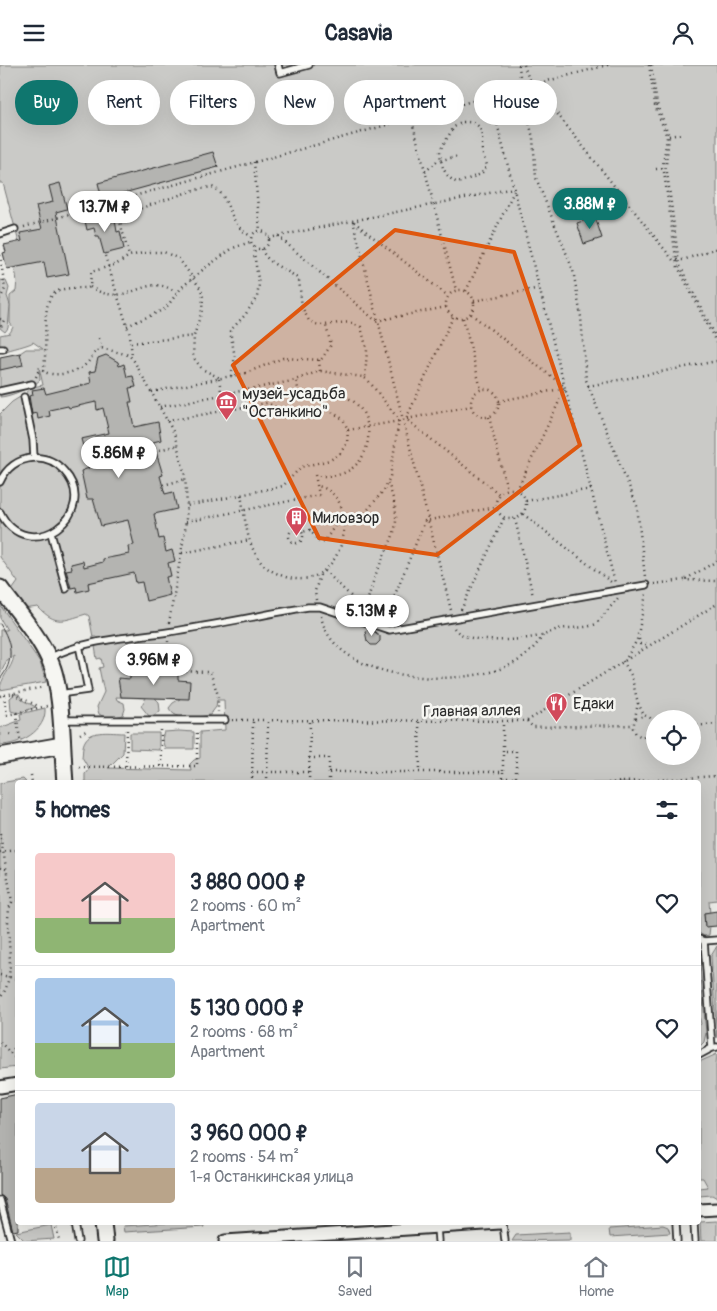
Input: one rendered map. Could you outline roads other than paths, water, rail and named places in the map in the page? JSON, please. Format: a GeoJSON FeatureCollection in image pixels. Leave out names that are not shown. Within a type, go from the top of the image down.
{"type":"FeatureCollection","features":[{"type":"Feature","properties":{"kind":"street"},"geometry":{"type":"LineString","coordinates":[[0,588],[49,658],[55,675],[51,691],[60,720],[65,780]]}},
{"type":"Feature","properties":{"kind":"street"},"geometry":{"type":"LineString","coordinates":[[0,756],[62,745]]}},
{"type":"Feature","properties":{"kind":"street"},"geometry":{"type":"LineString","coordinates":[[0,1087],[15,1085]]}},
{"type":"Feature","properties":{"kind":"street"},"geometry":{"type":"LineString","coordinates":[[701,1210],[717,1209]]}},
{"type":"Feature","properties":{"kind":"street"},"geometry":{"type":"LineString","coordinates":[[103,1225],[105,1241]]}},
{"type":"Feature","properties":{"kind":"street"},"geometry":{"type":"LineString","coordinates":[[225,1241],[470,1225]]}},
{"type":"Feature","properties":{"kind":"lane"},"geometry":{"type":"LineString","coordinates":[[278,65],[280,73],[309,65]]}},
{"type":"Feature","properties":{"kind":"lane"},"geometry":{"type":"LineString","coordinates":[[0,234],[15,229]]}},
{"type":"Feature","properties":{"kind":"lane"},"geometry":{"type":"LineString","coordinates":[[0,391],[32,384]]}},
{"type":"Feature","properties":{"kind":"lane"},"geometry":{"type":"LineString","coordinates":[[24,397],[33,441],[34,458]]}},
{"type":"Feature","properties":{"kind":"lane"},"geometry":{"type":"LineString","coordinates":[[0,482],[6,472],[15,464],[34,458],[50,461],[60,467],[68,476],[73,487],[74,505],[69,517],[61,526],[51,533],[34,536],[22,533],[11,527],[0,512]]}},
{"type":"Feature","properties":{"kind":"lane"},"geometry":{"type":"LineString","coordinates":[[51,533],[66,589]]}},
{"type":"Feature","properties":{"kind":"lane"},"geometry":{"type":"LineString","coordinates":[[49,658],[79,645],[318,607],[389,630],[616,588],[646,585]]}},
{"type":"Feature","properties":{"kind":"lane"},"geometry":{"type":"LineString","coordinates":[[51,691],[88,690],[79,645]]}},
{"type":"Feature","properties":{"kind":"lane"},"geometry":{"type":"LineString","coordinates":[[60,720],[221,720]]}},
{"type":"Feature","properties":{"kind":"lane"},"geometry":{"type":"LineString","coordinates":[[701,1054],[714,1048],[702,940],[717,940]]}},
{"type":"Feature","properties":{"kind":"lane"},"geometry":{"type":"LineString","coordinates":[[0,1200],[7,1233],[11,1241]]}},
{"type":"Feature","properties":{"kind":"lane"},"geometry":{"type":"LineString","coordinates":[[75,1225],[78,1241]]}},
{"type":"Feature","properties":{"kind":"lane"},"geometry":{"type":"LineString","coordinates":[[502,1225],[504,1241]]}},
{"type":"Feature","properties":{"kind":"lane"},"geometry":{"type":"LineString","coordinates":[[676,1225],[677,1241]]}},
{"type":"Feature","properties":{"kind":"lane"},"geometry":{"type":"LineString","coordinates":[[694,1225],[695,1241]]}},
{"type":"Feature","properties":{"kind":"lane"},"geometry":{"type":"LineString","coordinates":[[437,1227],[438,1241]]}},
{"type":"Feature","properties":{"kind":"tram line"},"geometry":{"type":"LineString","coordinates":[[0,624],[7,638],[10,652],[8,665],[0,679]]}},
{"type":"Feature","properties":{"kind":"place","name":"музей-усадьба \"Останкино\""},"geometry":{"type":"Point","coordinates":[226,421]}},
{"type":"Feature","properties":{"kind":"place","name":"Миловзор"},"geometry":{"type":"Point","coordinates":[296,536]}},
{"type":"Feature","properties":{"kind":"place","name":"Едаки"},"geometry":{"type":"Point","coordinates":[557,722]}}]}
